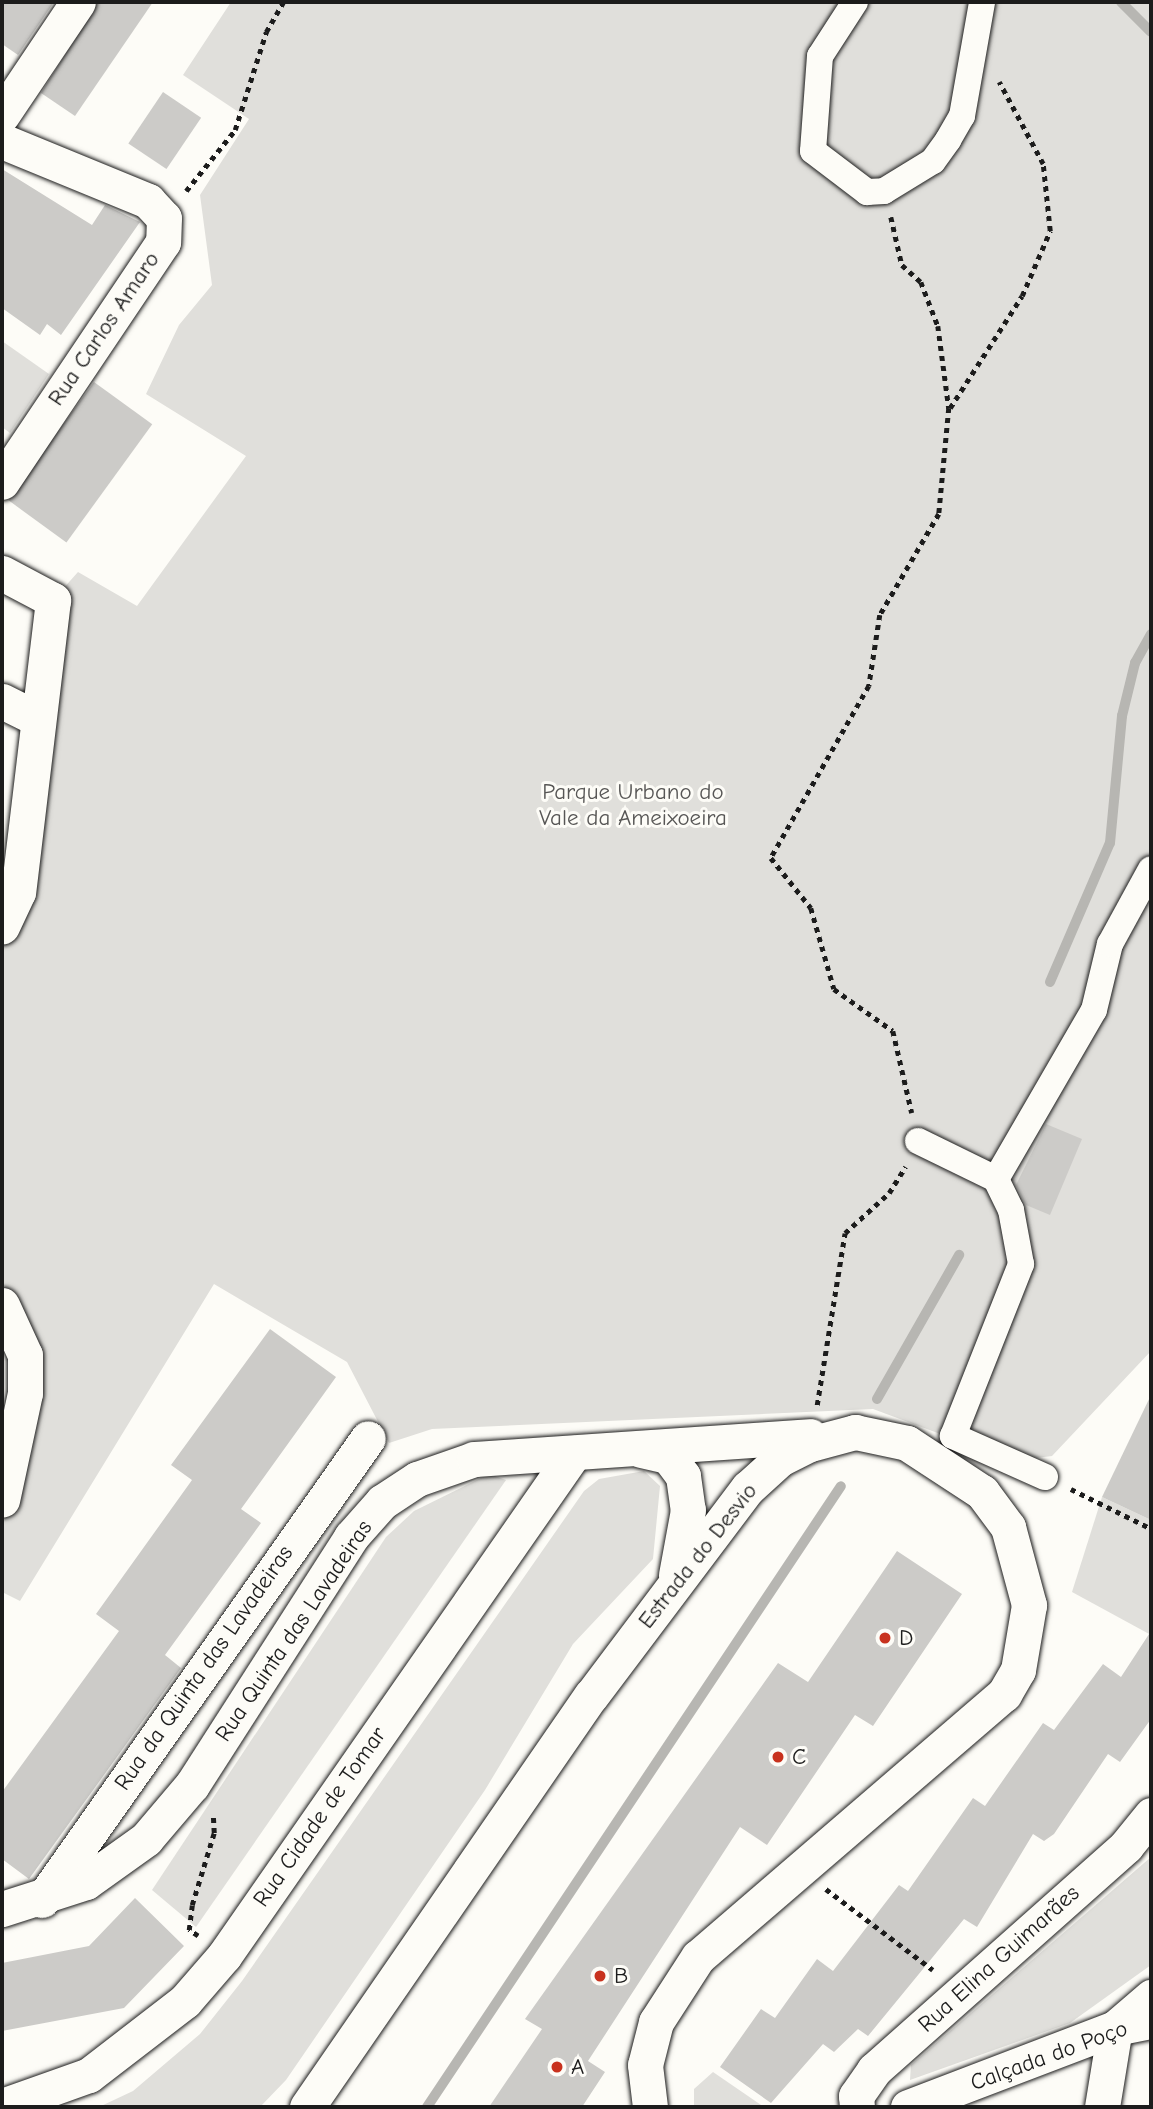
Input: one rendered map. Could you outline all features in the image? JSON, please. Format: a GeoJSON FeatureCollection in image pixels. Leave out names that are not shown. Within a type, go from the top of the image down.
{"type":"FeatureCollection","features":[{"type":"Feature","properties":{"kind":"street"},"geometry":{"type":"LineString","coordinates":[[2,114],[78,2]]}},
{"type":"Feature","properties":{"kind":"street"},"geometry":{"type":"LineString","coordinates":[[855,2],[820,56],[813,151],[867,192],[884,191],[933,161],[948,140],[962,116],[982,2]]}},
{"type":"Feature","properties":{"kind":"street"},"geometry":{"type":"LineString","coordinates":[[2,141],[148,201],[164,218]]}},
{"type":"Feature","properties":{"kind":"street","name":"Rua Carlos Amaro"},"geometry":{"type":"LineString","coordinates":[[2,482],[163,242],[164,218]]}},
{"type":"Feature","properties":{"kind":"street"},"geometry":{"type":"LineString","coordinates":[[2,573],[53,600],[18,892],[2,927]]}},
{"type":"Feature","properties":{"kind":"street"},"geometry":{"type":"LineString","coordinates":[[2,701],[38,719]]}},
{"type":"Feature","properties":{"kind":"street"},"geometry":{"type":"LineString","coordinates":[[996,1179],[1094,1010],[1110,944],[1151,869]]}},
{"type":"Feature","properties":{"kind":"street"},"geometry":{"type":"LineString","coordinates":[[918,1140],[996,1179],[1011,1210],[1021,1264],[953,1436],[1045,1477]]}},
{"type":"Feature","properties":{"kind":"street"},"geometry":{"type":"LineString","coordinates":[[2,1305],[25,1355],[26,1393],[2,1500]]}},
{"type":"Feature","properties":{"kind":"street"},"geometry":{"type":"LineString","coordinates":[[634,1450],[855,1432],[929,1452],[982,1492],[1008,1527],[1022,1565],[1026,1644],[1004,1694],[804,1870],[698,1957],[676,1986],[656,2022],[645,2065],[650,2107]]}},
{"type":"Feature","properties":{"kind":"street","name":"Estrada do Desvio"},"geometry":{"type":"LineString","coordinates":[[307,2107],[674,1586],[748,1488],[780,1459],[855,1432]]}},
{"type":"Feature","properties":{"kind":"street","name":"Rua da Quinta das Lavadeiras"},"geometry":{"type":"LineString","coordinates":[[42,1900],[368,1438]]}},
{"type":"Feature","properties":{"kind":"street"},"geometry":{"type":"LineString","coordinates":[[634,1450],[668,1456],[683,1476],[687,1519],[674,1586]]}},
{"type":"Feature","properties":{"kind":"street","name":"Rua Quinta das Lavadeiras"},"geometry":{"type":"LineString","coordinates":[[2,1909],[42,1900],[119,1861],[192,1785],[351,1537],[382,1502],[417,1479],[474,1459],[634,1450]]}},
{"type":"Feature","properties":{"kind":"street","name":"Rua Cidade de Tomar"},"geometry":{"type":"LineString","coordinates":[[2,2106],[89,2075],[138,2042],[223,1956],[574,1453]]}},
{"type":"Feature","properties":{"kind":"street","name":"Rua Elina Guimarães"},"geometry":{"type":"LineString","coordinates":[[857,2107],[856,2096],[874,2070],[1126,1846],[1151,1815]]}},
{"type":"Feature","properties":{"kind":"street"},"geometry":{"type":"LineString","coordinates":[[1102,2107],[1115,2028],[1151,1997]]}},
{"type":"Feature","properties":{"kind":"street","name":"Calçada do Poço"},"geometry":{"type":"LineString","coordinates":[[908,2107],[1115,2028],[1151,2021]]}},
{"type":"Feature","properties":{"kind":"path"},"geometry":{"type":"LineString","coordinates":[[164,218],[234,130],[266,32],[283,2]]}},
{"type":"Feature","properties":{"kind":"path"},"geometry":{"type":"LineString","coordinates":[[949,408],[1022,296],[1050,230],[1043,164],[1016,104],[974,49]]}},
{"type":"Feature","properties":{"kind":"path"},"geometry":{"type":"LineString","coordinates":[[855,1432],[816,1414],[845,1233],[889,1193],[918,1140],[893,1031],[834,989],[811,908],[771,858],[869,686],[880,615],[939,514],[949,408],[939,326],[921,282],[902,265],[884,191]]}},
{"type":"Feature","properties":{"kind":"path"},"geometry":{"type":"LineString","coordinates":[[1045,1477],[1150,1528]]}},
{"type":"Feature","properties":{"kind":"path"},"geometry":{"type":"LineString","coordinates":[[192,1785],[213,1810],[214,1833],[189,1930],[223,1956]]}},
{"type":"Feature","properties":{"kind":"path"},"geometry":{"type":"LineString","coordinates":[[804,1870],[962,1992]]}},
{"type":"Feature","properties":{"kind":"green space","name":"Parque Urbano do Vale da Ameixoeira"},"geometry":{"type":"Polygon","coordinates":[[[231,2],[1151,2],[1151,1351],[1052,1456],[1013,1461],[873,1409],[432,1429],[389,1443],[347,1362],[214,1284],[20,1601],[2,1592],[2,1526],[32,1450],[41,1347],[2,1282],[2,927],[53,600],[78,572],[137,606],[246,456],[146,394],[179,325],[212,285],[200,195],[249,119],[183,75],[231,2]]]}},
{"type":"Feature","properties":{"kind":"green space"},"geometry":{"type":"Polygon","coordinates":[[[2,341],[49,374],[10,433],[2,427],[2,341]]]}},
{"type":"Feature","properties":{"kind":"green space"},"geometry":{"type":"Polygon","coordinates":[[[644,1471],[660,1486],[653,1559],[573,1644],[485,1790],[286,2080],[260,2107],[99,2107],[133,2091],[200,2034],[242,1981],[584,1491],[599,1479],[644,1471]]]}},
{"type":"Feature","properties":{"kind":"green space"},"geometry":{"type":"Polygon","coordinates":[[[489,1474],[506,1480],[196,1927],[152,1890],[386,1537],[414,1511],[489,1474]]]}},
{"type":"Feature","properties":{"kind":"green space"},"geometry":{"type":"Polygon","coordinates":[[[1102,1497],[1151,1520],[1151,1635],[1072,1592],[1102,1497]]]}},
{"type":"Feature","properties":{"kind":"green space"},"geometry":{"type":"Polygon","coordinates":[[[1151,1857],[1151,1965],[1070,2023],[910,2080],[911,2065],[1151,1857]]]}},
{"type":"Feature","properties":{"kind":"green space"},"geometry":{"type":"Polygon","coordinates":[[[713,2072],[764,2107],[694,2107],[694,2089],[713,2072]]]}},
{"type":"Feature","properties":{"kind":"building"},"geometry":{"type":"Polygon","coordinates":[[[2,2],[54,2],[18,55],[2,44],[2,2]]]}},
{"type":"Feature","properties":{"kind":"building"},"geometry":{"type":"Polygon","coordinates":[[[98,2],[153,2],[75,116],[41,93],[98,2]]]}},
{"type":"Feature","properties":{"kind":"building"},"geometry":{"type":"Polygon","coordinates":[[[163,92],[201,118],[166,169],[128,143],[163,92]]]}},
{"type":"Feature","properties":{"kind":"building"},"geometry":{"type":"Polygon","coordinates":[[[2,169],[92,225],[105,205],[140,222],[61,335],[47,324],[40,335],[2,308],[2,169]]]}},
{"type":"Feature","properties":{"kind":"building"},"geometry":{"type":"Polygon","coordinates":[[[94,382],[152,424],[66,542],[8,500],[94,382]]]}},
{"type":"Feature","properties":{"kind":"building"},"geometry":{"type":"Polygon","coordinates":[[[1046,1124],[1082,1139],[1050,1215],[1026,1205],[1016,1185],[1046,1124]]]}},
{"type":"Feature","properties":{"kind":"building"},"geometry":{"type":"Polygon","coordinates":[[[270,1329],[336,1377],[241,1509],[261,1523],[165,1655],[181,1668],[29,1879],[2,1859],[2,1792],[119,1631],[96,1614],[192,1480],[171,1465],[270,1329]]]}},
{"type":"Feature","properties":{"kind":"building"},"geometry":{"type":"Polygon","coordinates":[[[1151,1395],[1151,1520],[1102,1497],[1151,1395]]]}},
{"type":"Feature","properties":{"kind":"building"},"geometry":{"type":"Polygon","coordinates":[[[897,1551],[962,1594],[873,1726],[855,1715],[767,1845],[740,1827],[588,2061],[605,2072],[582,2107],[489,2107],[542,2029],[525,2019],[778,1663],[808,1682],[897,1551]]]}},
{"type":"Feature","properties":{"kind":"building"},"geometry":{"type":"Polygon","coordinates":[[[1151,1631],[1151,1719],[1120,1762],[1108,1754],[1054,1834],[1044,1841],[1033,1834],[977,1927],[964,1919],[868,2036],[858,2029],[834,2052],[823,2044],[771,2103],[720,2067],[761,2009],[775,2018],[817,1959],[833,1971],[899,1885],[908,1891],[973,1798],[985,1806],[1043,1723],[1054,1730],[1103,1664],[1121,1677],[1151,1631]]]}},
{"type":"Feature","properties":{"kind":"building"},"geometry":{"type":"Polygon","coordinates":[[[135,1898],[184,1946],[124,2008],[2,2031],[2,1963],[89,1946],[135,1898]]]}},
{"type":"Feature","properties":{"kind":"waterway"},"geometry":{"type":"LineString","coordinates":[[1121,2],[1151,32]]}},
{"type":"Feature","properties":{"kind":"waterway"},"geometry":{"type":"LineString","coordinates":[[1050,982],[1110,843],[1122,716],[1135,663],[1151,634]]}},
{"type":"Feature","properties":{"kind":"waterway"},"geometry":{"type":"LineString","coordinates":[[877,1399],[959,1255]]}},
{"type":"Feature","properties":{"kind":"waterway"},"geometry":{"type":"LineString","coordinates":[[427,2107],[841,1486]]}},
{"type":"Feature","properties":{"kind":"place","name":"D"},"geometry":{"type":"Point","coordinates":[885,1638]}},
{"type":"Feature","properties":{"kind":"place","name":"C"},"geometry":{"type":"Point","coordinates":[778,1757]}},
{"type":"Feature","properties":{"kind":"place","name":"B"},"geometry":{"type":"Point","coordinates":[600,1976]}},
{"type":"Feature","properties":{"kind":"place","name":"A"},"geometry":{"type":"Point","coordinates":[557,2067]}}]}
